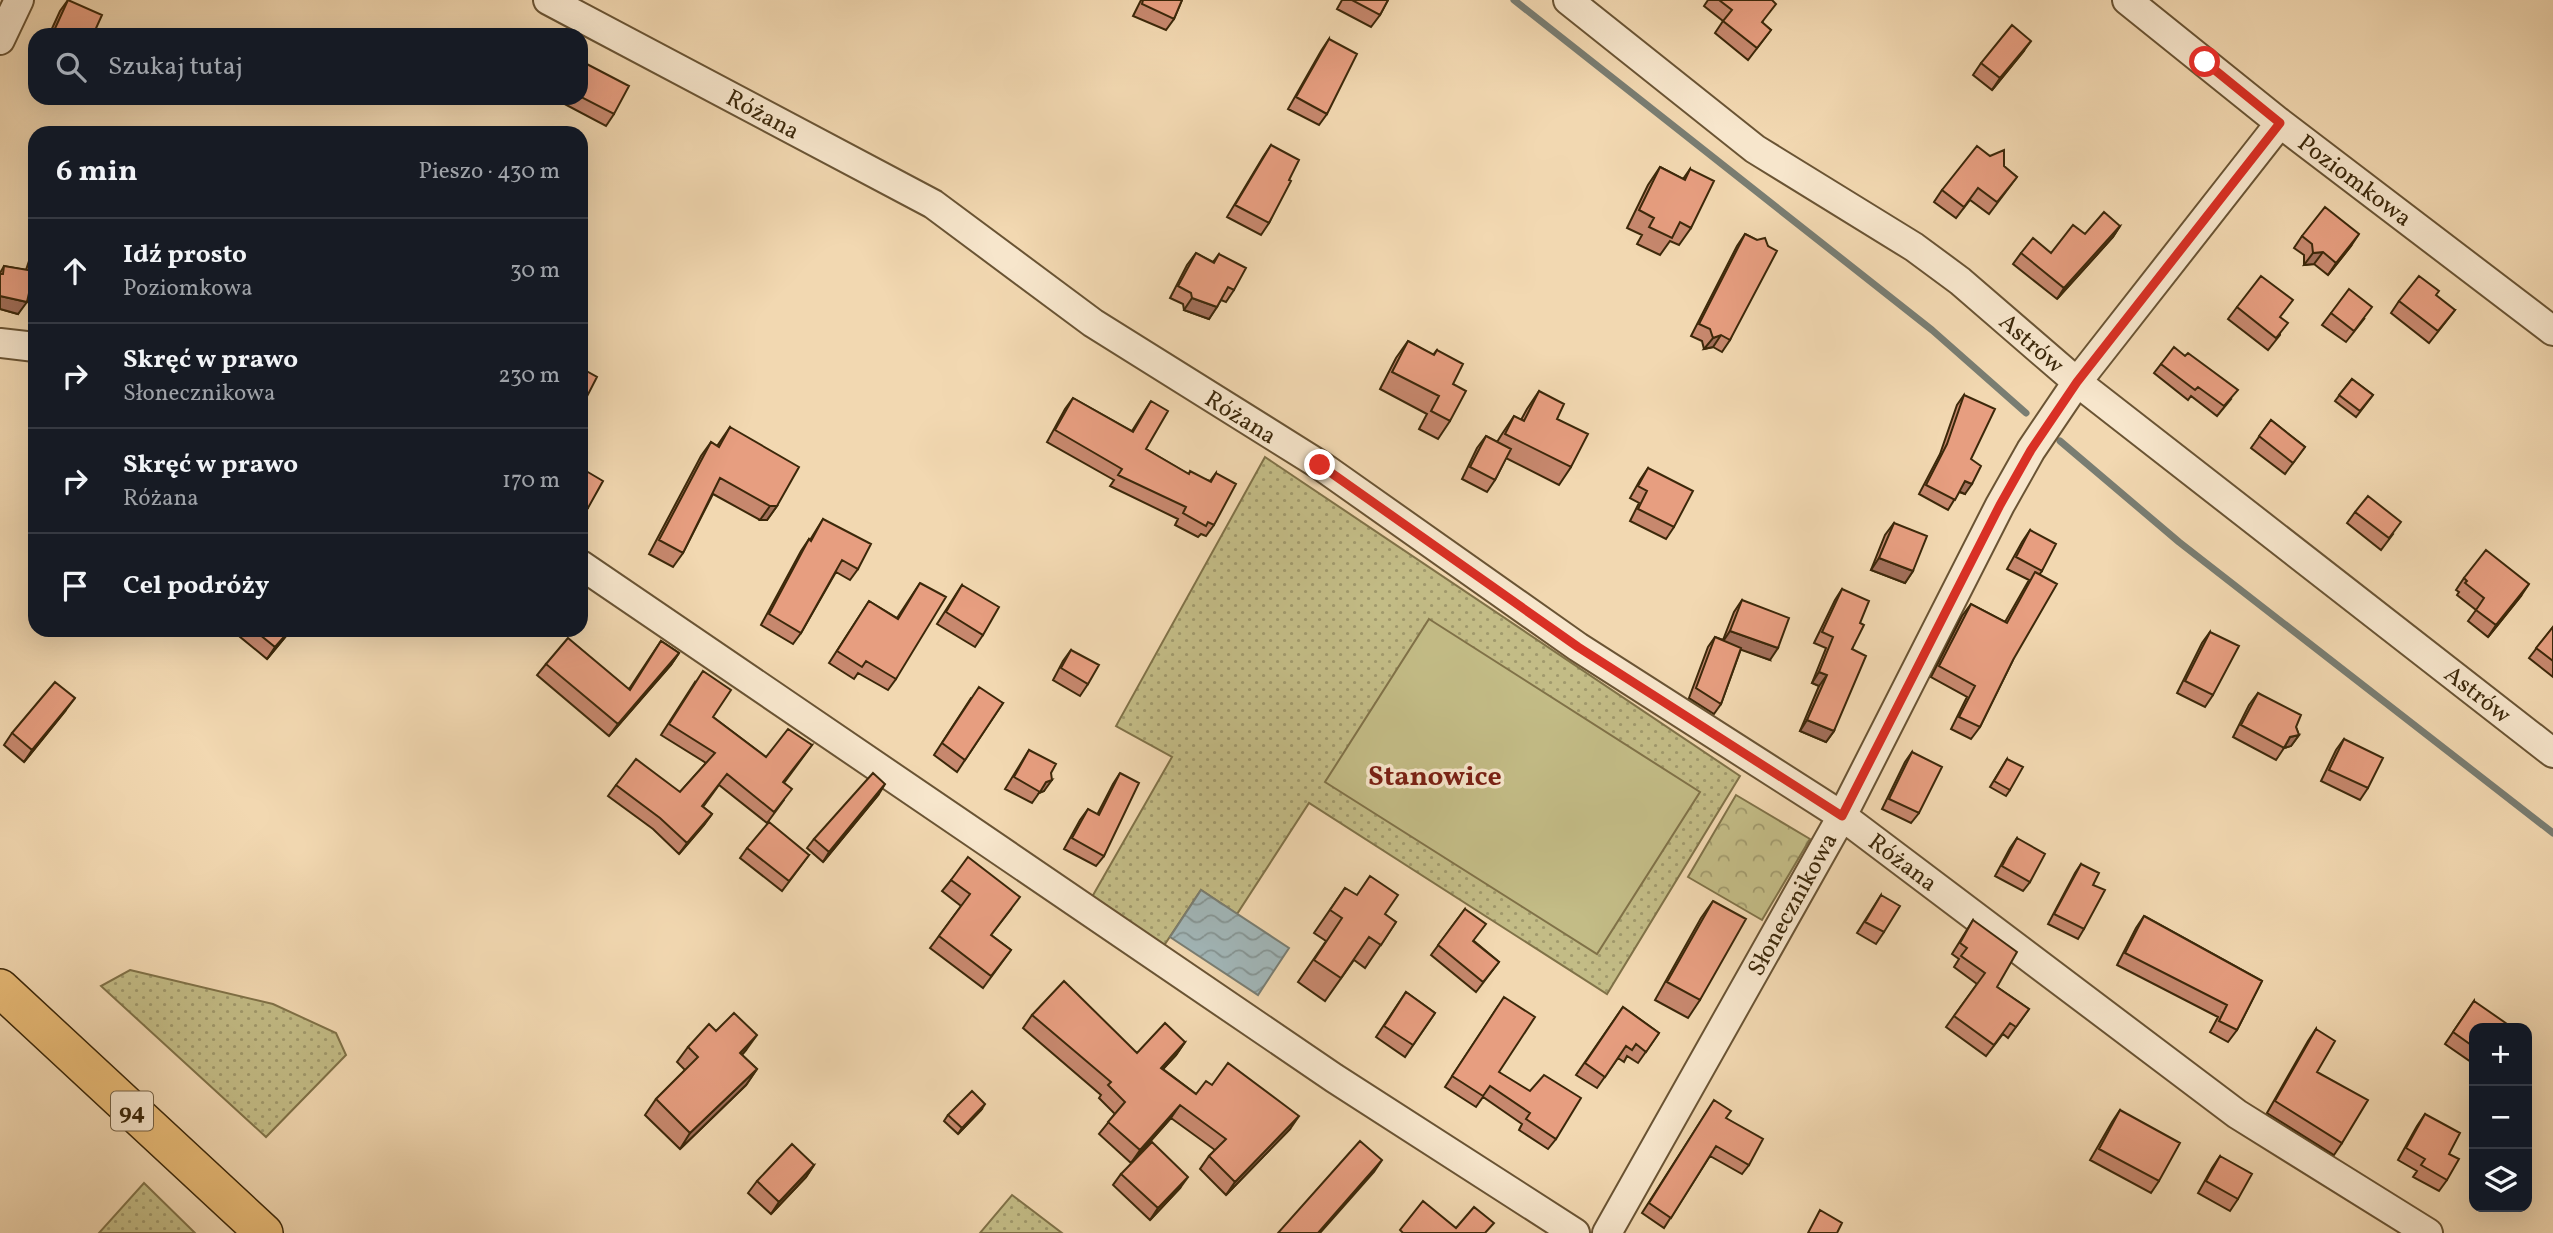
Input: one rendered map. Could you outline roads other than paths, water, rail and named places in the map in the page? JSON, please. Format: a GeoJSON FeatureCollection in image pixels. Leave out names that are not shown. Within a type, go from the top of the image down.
{"type":"FeatureCollection","features":[{"type":"Feature","properties":{"kind":"main road","name":"94"},"geometry":{"type":"LineString","coordinates":[[0,988],[264,1233]]}},
{"type":"Feature","properties":{"kind":"street"},"geometry":{"type":"LineString","coordinates":[[0,40],[19,0]]}},
{"type":"Feature","properties":{"kind":"street","name":"Różana"},"geometry":{"type":"LineString","coordinates":[[548,0],[933,204],[1093,323],[1320,465],[1578,647],[1842,816],[2237,1114],[2428,1233]]}},
{"type":"Feature","properties":{"kind":"street","name":"Astrów"},"geometry":{"type":"LineString","coordinates":[[1568,0],[1755,149],[1914,247],[1959,281],[2077,382],[2553,753]]}},
{"type":"Feature","properties":{"kind":"street","name":"Poziomkowa"},"geometry":{"type":"LineString","coordinates":[[2127,0],[2280,123],[2553,331]]}},
{"type":"Feature","properties":{"kind":"street","name":"Słonecznikowa"},"geometry":{"type":"LineString","coordinates":[[1607,1233],[1842,816],[2000,505],[2031,450],[2077,382],[2280,123]]}},
{"type":"Feature","properties":{"kind":"street"},"geometry":{"type":"LineString","coordinates":[[0,343],[28,346]]}},
{"type":"Feature","properties":{"kind":"street"},"geometry":{"type":"LineString","coordinates":[[588,570],[1334,1078],[1575,1233]]}},
{"type":"Feature","properties":{"kind":"water"},"geometry":{"type":"Polygon","coordinates":[[[1201,890],[1289,948],[1258,995],[1170,937],[1201,890]]]}},
{"type":"Feature","properties":{"kind":"waterway"},"geometry":{"type":"LineString","coordinates":[[1514,0],[1932,330],[2026,413]]}},
{"type":"Feature","properties":{"kind":"waterway"},"geometry":{"type":"LineString","coordinates":[[2060,441],[2179,542],[2553,833]]}},
{"type":"Feature","properties":{"kind":"district","name":"Stanowice"},"geometry":{"type":"Point","coordinates":[1435,775]}}]}
